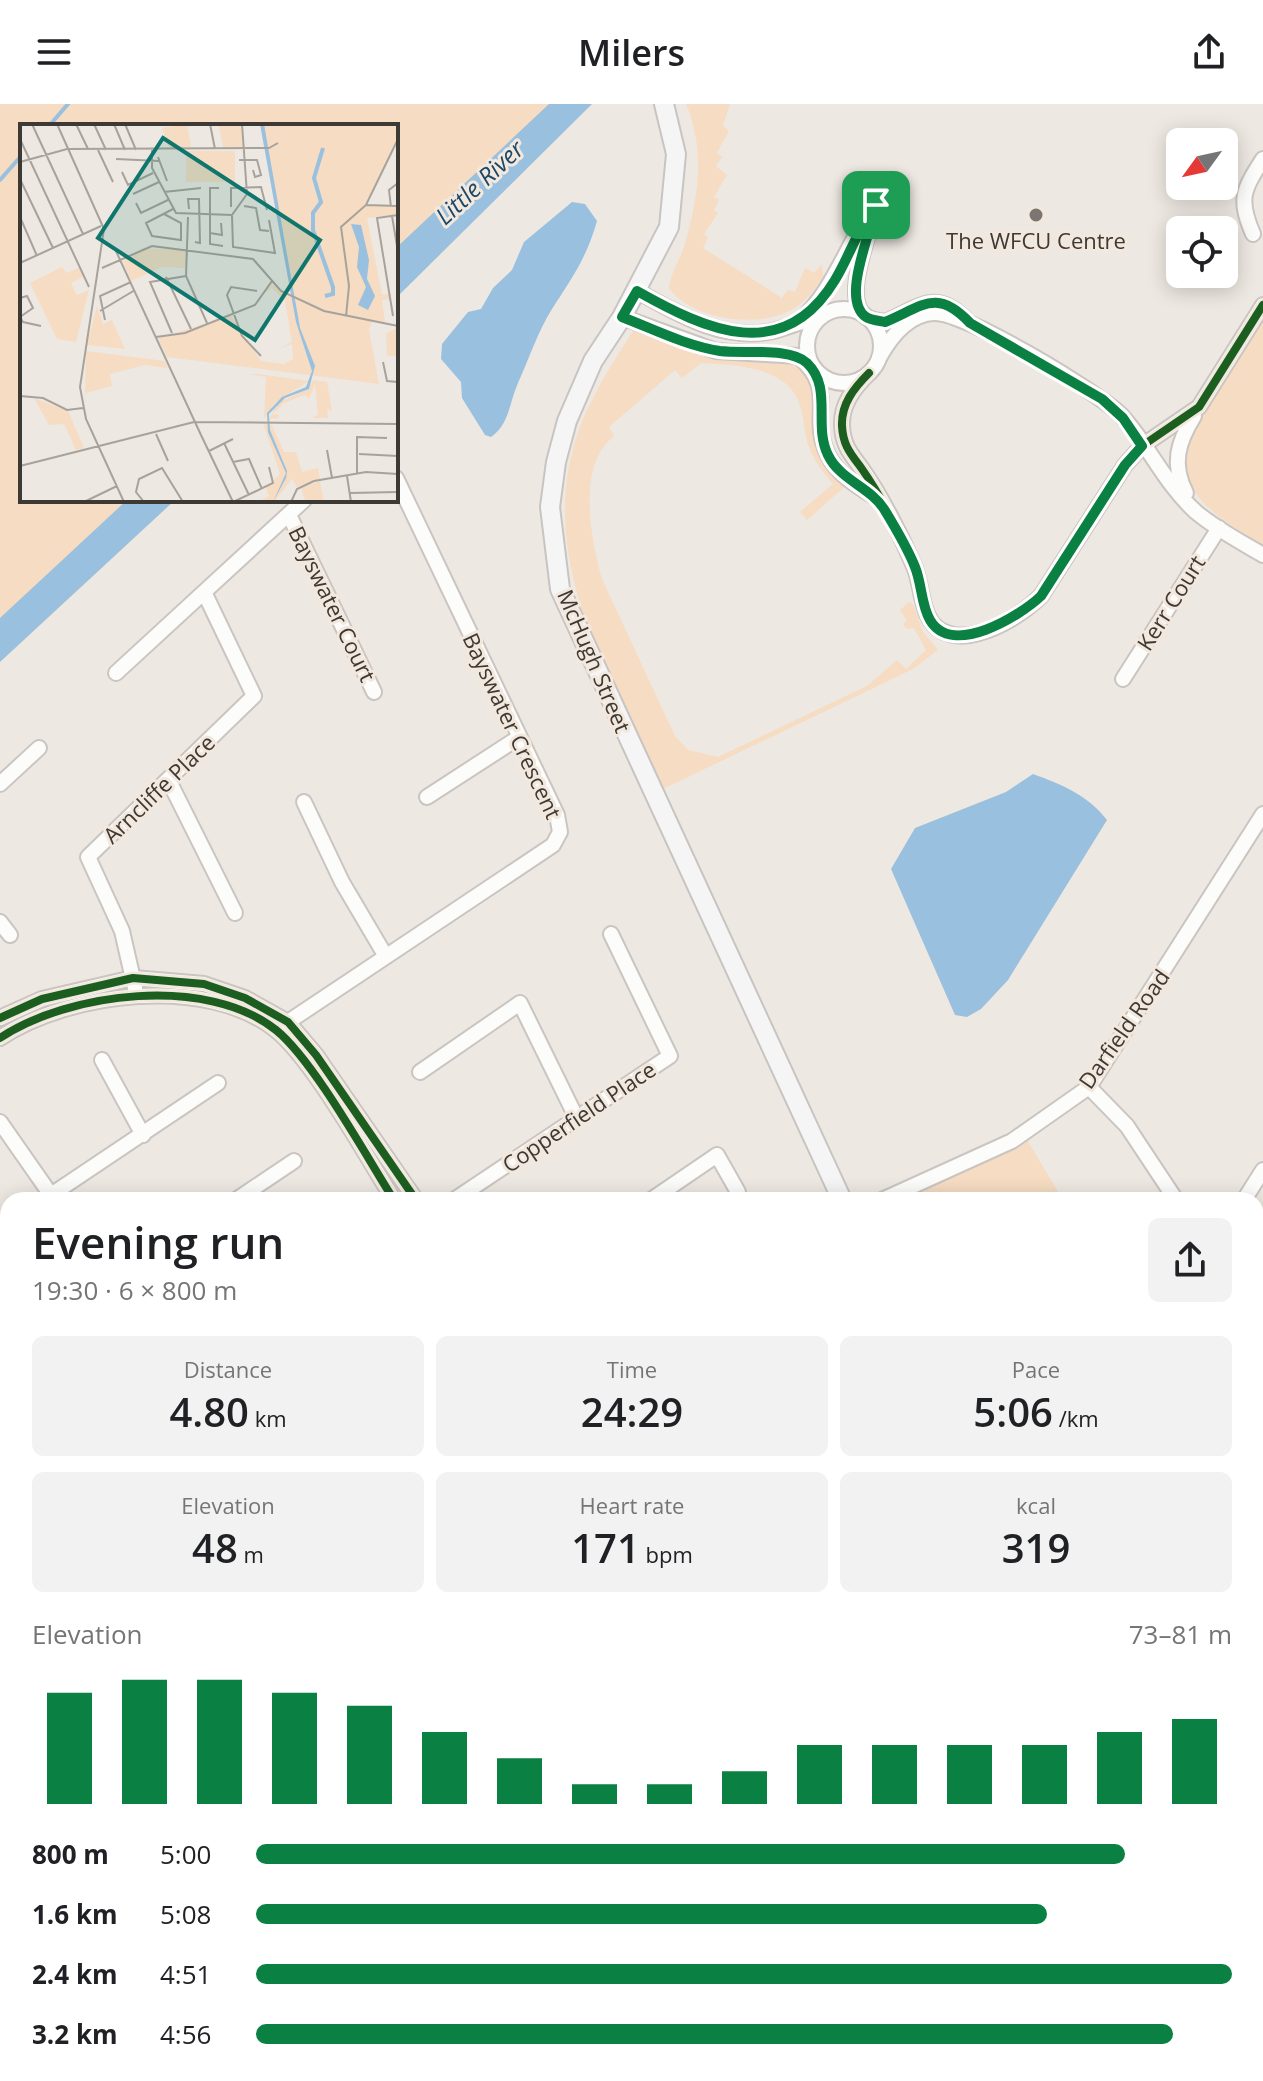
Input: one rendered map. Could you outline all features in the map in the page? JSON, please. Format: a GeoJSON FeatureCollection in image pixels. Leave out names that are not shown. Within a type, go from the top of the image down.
{"type":"FeatureCollection","features":[{"type":"Feature","properties":{"kind":"main road","name":"McHugh Street"},"geometry":{"type":"LineString","coordinates":[[664,104],[676,154],[669,227],[637,291],[593,361],[567,421],[556,462],[550,507],[560,589],[838,1192]]}},
{"type":"Feature","properties":{"kind":"street"},"geometry":{"type":"LineString","coordinates":[[1253,234],[1242,210],[1245,186],[1263,159]]}},
{"type":"Feature","properties":{"kind":"street"},"geometry":{"type":"LineString","coordinates":[[801,320],[819,303],[836,278],[856,231],[876,205],[855,286],[857,305],[877,328],[881,345],[879,358]]}},
{"type":"Feature","properties":{"kind":"street"},"geometry":{"type":"LineString","coordinates":[[637,291],[691,321],[740,334],[773,331],[836,310],[852,309],[885,322],[919,304],[938,302],[956,308],[970,323]]}},
{"type":"Feature","properties":{"kind":"street"},"geometry":{"type":"LineString","coordinates":[[1195,511],[1179,480],[1176,450],[1199,407],[1263,305]]}},
{"type":"Feature","properties":{"kind":"street"},"geometry":{"type":"LineString","coordinates":[[1199,407],[1142,446],[1125,465],[1041,596],[1022,614],[991,628],[957,636],[940,631],[930,621],[916,569],[845,446],[841,424],[850,396],[890,339],[918,317],[935,313],[970,323],[1102,399],[1123,418],[1142,446],[1195,511],[1263,555]]}},
{"type":"Feature","properties":{"kind":"street"},"geometry":{"type":"LineString","coordinates":[[622,317],[716,351],[798,356],[824,378],[840,383],[857,380],[869,373]]}},
{"type":"Feature","properties":{"kind":"street"},"geometry":{"type":"LineString","coordinates":[[821,317],[810,332],[806,349],[810,366],[822,384],[821,427],[827,455],[841,472],[878,499]]}},
{"type":"Feature","properties":{"kind":"street","name":"Bayswater Crescent"},"geometry":{"type":"LineString","coordinates":[[282,1026],[553,845],[560,832],[557,815],[398,482]]}},
{"type":"Feature","properties":{"kind":"street"},"geometry":{"type":"LineString","coordinates":[[116,673],[302,502]]}},
{"type":"Feature","properties":{"kind":"street","name":"Bayswater Court"},"geometry":{"type":"LineString","coordinates":[[289,515],[374,692]]}},
{"type":"Feature","properties":{"kind":"street","name":"Kerr Court"},"geometry":{"type":"LineString","coordinates":[[1123,679],[1219,528]]}},
{"type":"Feature","properties":{"kind":"street","name":"Arncliffe Place"},"geometry":{"type":"LineString","coordinates":[[137,996],[122,931],[88,857],[254,696],[205,594]]}},
{"type":"Feature","properties":{"kind":"street"},"geometry":{"type":"LineString","coordinates":[[427,797],[518,738]]}},
{"type":"Feature","properties":{"kind":"street"},"geometry":{"type":"LineString","coordinates":[[0,784],[39,748]]}},
{"type":"Feature","properties":{"kind":"street"},"geometry":{"type":"LineString","coordinates":[[169,781],[235,913]]}},
{"type":"Feature","properties":{"kind":"street"},"geometry":{"type":"LineString","coordinates":[[304,802],[342,882],[385,955]]}},
{"type":"Feature","properties":{"kind":"street","name":"Darfield Road"},"geometry":{"type":"LineString","coordinates":[[900,1192],[1012,1141],[1089,1087],[1263,814]]}},
{"type":"Feature","properties":{"kind":"street"},"geometry":{"type":"LineString","coordinates":[[0,922],[10,935]]}},
{"type":"Feature","properties":{"kind":"street","name":"Copperfield Place"},"geometry":{"type":"LineString","coordinates":[[466,1192],[670,1056],[611,934]]}},
{"type":"Feature","properties":{"kind":"street"},"geometry":{"type":"LineString","coordinates":[[0,1018],[42,999],[133,978],[204,984],[245,998],[316,1055],[410,1192]]}},
{"type":"Feature","properties":{"kind":"street"},"geometry":{"type":"LineString","coordinates":[[0,1038],[46,1013],[137,996],[206,999],[282,1026],[389,1192]]}},
{"type":"Feature","properties":{"kind":"street"},"geometry":{"type":"LineString","coordinates":[[420,1072],[520,1003],[577,1119]]}},
{"type":"Feature","properties":{"kind":"street"},"geometry":{"type":"LineString","coordinates":[[102,1060],[143,1135]]}},
{"type":"Feature","properties":{"kind":"street"},"geometry":{"type":"LineString","coordinates":[[56,1192],[218,1083]]}},
{"type":"Feature","properties":{"kind":"street"},"geometry":{"type":"LineString","coordinates":[[1089,1087],[1127,1126],[1171,1192]]}},
{"type":"Feature","properties":{"kind":"street"},"geometry":{"type":"LineString","coordinates":[[0,1122],[49,1192]]}},
{"type":"Feature","properties":{"kind":"street"},"geometry":{"type":"LineString","coordinates":[[663,1192],[717,1155],[738,1192]]}},
{"type":"Feature","properties":{"kind":"street"},"geometry":{"type":"LineString","coordinates":[[248,1192],[294,1161]]}},
{"type":"Feature","properties":{"kind":"street"},"geometry":{"type":"LineString","coordinates":[[1249,1192],[1263,1170]]}},
{"type":"Feature","properties":{"kind":"shaded area"},"geometry":{"type":"Polygon","coordinates":[[[0,104],[592,104],[398,296],[398,124],[20,124],[20,502],[173,502],[0,662],[0,104]]]}},
{"type":"Feature","properties":{"kind":"shaded area"},"geometry":{"type":"Polygon","coordinates":[[[686,104],[730,104],[723,126],[729,131],[717,153],[722,157],[716,166],[727,175],[714,197],[719,200],[714,210],[718,213],[704,234],[708,238],[703,248],[782,298],[788,290],[795,292],[805,268],[814,273],[822,264],[823,277],[808,297],[793,309],[758,319],[724,318],[692,307],[669,288],[689,229],[698,175],[696,139],[686,104]]]}},
{"type":"Feature","properties":{"kind":"shaded area"},"geometry":{"type":"Polygon","coordinates":[[[1263,316],[1263,545],[1230,525],[1202,501],[1192,488],[1186,472],[1185,454],[1189,433],[1263,316]]]}},
{"type":"Feature","properties":{"kind":"shaded area"},"geometry":{"type":"Polygon","coordinates":[[[638,323],[677,338],[810,366],[827,455],[851,481],[807,520],[800,512],[833,484],[811,452],[800,404],[790,387],[780,379],[755,369],[701,363],[682,378],[675,370],[609,427],[614,436],[602,449],[591,484],[591,524],[598,563],[602,579],[675,736],[688,750],[718,757],[867,686],[897,660],[906,669],[926,650],[914,628],[907,629],[903,624],[907,621],[900,610],[909,602],[913,604],[923,632],[938,650],[913,669],[663,789],[603,665],[586,622],[573,577],[566,533],[566,488],[580,426],[602,381],[638,323]]]}},
{"type":"Feature","properties":{"kind":"shaded area"},"geometry":{"type":"Polygon","coordinates":[[[1023,1133],[1058,1192],[911,1192],[1023,1133]]]}},
{"type":"Feature","properties":{"kind":"water","name":"Little River"},"geometry":{"type":"Polygon","coordinates":[[[549,104],[592,104],[398,296],[398,246],[549,104]]]}},
{"type":"Feature","properties":{"kind":"water"},"geometry":{"type":"Polygon","coordinates":[[[572,202],[585,204],[597,221],[589,246],[542,326],[506,419],[491,437],[485,435],[462,398],[461,382],[441,359],[442,344],[468,312],[481,309],[493,288],[512,270],[524,242],[572,202]]]}},
{"type":"Feature","properties":{"kind":"water"},"geometry":{"type":"Polygon","coordinates":[[[125,502],[173,502],[0,662],[0,618],[125,502]]]}},
{"type":"Feature","properties":{"kind":"water"},"geometry":{"type":"Polygon","coordinates":[[[1033,774],[1083,798],[1107,820],[1008,980],[981,1009],[967,1017],[955,1015],[891,869],[915,828],[1006,792],[1033,774]]]}},
{"type":"Feature","properties":{"kind":"waterway"},"geometry":{"type":"LineString","coordinates":[[51,124],[68,104]]}},
{"type":"Feature","properties":{"kind":"waterway"},"geometry":{"type":"LineString","coordinates":[[0,180],[20,157]]}},
{"type":"Feature","properties":{"kind":"cycle path"},"geometry":{"type":"LineString","coordinates":[[869,373],[846,404],[842,418],[846,444],[903,542],[917,574],[930,619],[942,631],[967,635],[1008,621],[1041,596],[1125,465],[1142,446],[1199,407],[1263,305]]}},
{"type":"Feature","properties":{"kind":"cycle path"},"geometry":{"type":"LineString","coordinates":[[0,1018],[42,999],[133,978],[204,984],[245,998],[288,1022],[316,1055],[410,1192]]}},
{"type":"Feature","properties":{"kind":"cycle path"},"geometry":{"type":"LineString","coordinates":[[0,1038],[29,1022],[63,1010],[138,996],[177,996],[213,1002],[247,1013],[276,1030],[307,1063],[389,1192]]}},
{"type":"Feature","properties":{"kind":"place","name":"The WFCU Centre"},"geometry":{"type":"Point","coordinates":[1036,215]}},
{"type":"Feature","properties":{"kind":"route"},"geometry":{"type":"LineString","coordinates":[[876,205],[855,286],[857,305],[866,317],[885,322],[919,304],[938,302],[956,308],[970,323],[1102,399],[1123,418],[1142,446],[1125,465],[1041,596],[1022,614],[991,628],[957,636],[940,631],[930,621],[916,569],[878,499],[857,486],[827,455],[821,427],[822,384],[810,366],[798,356],[787,353],[716,351],[622,317],[637,291],[691,321],[740,334],[773,331],[801,320],[819,303],[836,278],[856,231],[876,205]]}}]}
